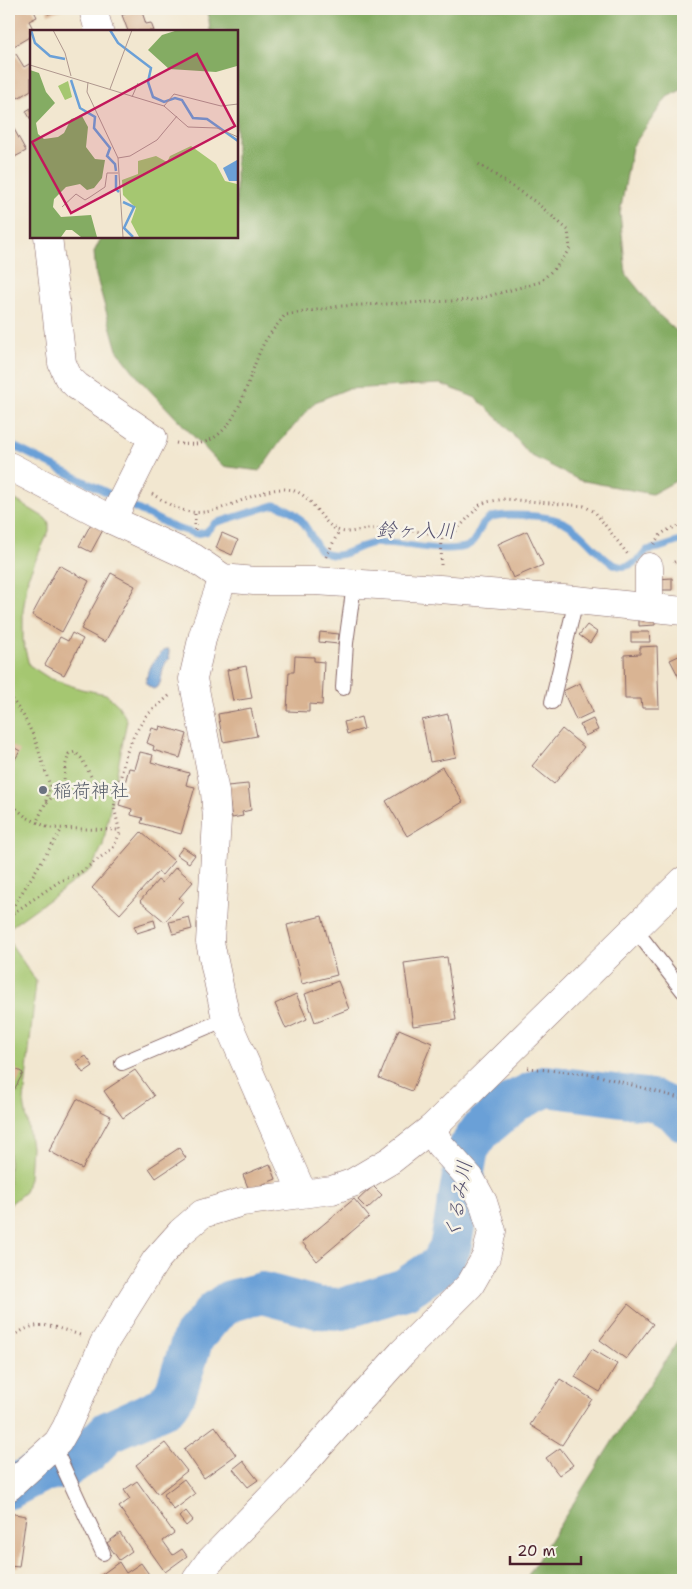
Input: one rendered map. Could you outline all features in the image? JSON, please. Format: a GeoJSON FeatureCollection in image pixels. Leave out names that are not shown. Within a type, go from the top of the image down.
{"type":"FeatureCollection","features":[{"type":"Feature","properties":{"kind":"street"},"geometry":{"type":"LineString","coordinates":[[93,9],[99,30]]}},
{"type":"Feature","properties":{"kind":"street"},"geometry":{"type":"LineString","coordinates":[[48,238],[62,364],[68,377],[77,386],[153,438],[112,520]]}},
{"type":"Feature","properties":{"kind":"street"},"geometry":{"type":"LineString","coordinates":[[9,466],[112,520],[194,558],[223,578],[254,581],[315,581],[576,600],[683,611]]}},
{"type":"Feature","properties":{"kind":"street"},"geometry":{"type":"LineString","coordinates":[[645,559],[649,608]]}},
{"type":"Feature","properties":{"kind":"street"},"geometry":{"type":"LineString","coordinates":[[223,578],[203,635],[193,679],[215,792],[217,820],[210,942],[226,1019],[302,1192]]}},
{"type":"Feature","properties":{"kind":"street"},"geometry":{"type":"LineString","coordinates":[[9,1487],[52,1452],[66,1428],[104,1343],[156,1260],[181,1232],[202,1214],[242,1202],[302,1192],[332,1190],[352,1183],[436,1136],[495,1065],[683,882]]}},
{"type":"Feature","properties":{"kind":"street"},"geometry":{"type":"LineString","coordinates":[[196,1580],[208,1563],[294,1474],[402,1354],[470,1285],[486,1257],[492,1231],[483,1202],[470,1178],[436,1136]]}},
{"type":"Feature","properties":{"kind":"lane"},"geometry":{"type":"LineString","coordinates":[[343,688],[346,643],[354,585]]}},
{"type":"Feature","properties":{"kind":"lane"},"geometry":{"type":"LineString","coordinates":[[552,702],[576,600]]}},
{"type":"Feature","properties":{"kind":"lane"},"geometry":{"type":"LineString","coordinates":[[634,928],[683,991]]}},
{"type":"Feature","properties":{"kind":"lane"},"geometry":{"type":"LineString","coordinates":[[122,1063],[226,1019]]}},
{"type":"Feature","properties":{"kind":"lane"},"geometry":{"type":"LineString","coordinates":[[52,1452],[72,1484],[103,1553]]}},
{"type":"Feature","properties":{"kind":"path"},"geometry":{"type":"LineString","coordinates":[[153,438],[185,444],[205,442],[219,436],[235,414],[264,342],[285,314],[342,306],[474,300],[540,282],[558,265],[570,248],[568,230],[537,203],[477,163]]}},
{"type":"Feature","properties":{"kind":"path"},"geometry":{"type":"LineString","coordinates":[[132,483],[181,510],[195,513],[208,511],[253,495],[282,488],[304,495],[319,510],[328,525],[339,531],[349,533],[370,528],[442,535],[453,534],[480,504],[505,499],[584,506],[594,512],[619,546],[645,559],[659,534],[683,525]]}},
{"type":"Feature","properties":{"kind":"path"},"geometry":{"type":"LineString","coordinates":[[195,513],[195,526]]}},
{"type":"Feature","properties":{"kind":"path"},"geometry":{"type":"LineString","coordinates":[[326,557],[339,531]]}},
{"type":"Feature","properties":{"kind":"path"},"geometry":{"type":"LineString","coordinates":[[441,556],[442,535]]}},
{"type":"Feature","properties":{"kind":"path"},"geometry":{"type":"LineString","coordinates":[[9,915],[60,881],[78,874],[113,848],[120,833],[114,807],[119,781],[134,736],[146,716],[160,702],[193,679]]}},
{"type":"Feature","properties":{"kind":"path"},"geometry":{"type":"LineString","coordinates":[[9,695],[23,715],[40,754],[50,786],[45,804],[37,820]]}},
{"type":"Feature","properties":{"kind":"path"},"geometry":{"type":"LineString","coordinates":[[45,804],[64,782],[65,767],[69,754],[75,752],[81,758],[97,787],[102,788],[119,781]]}},
{"type":"Feature","properties":{"kind":"path"},"geometry":{"type":"LineString","coordinates":[[9,804],[26,817],[37,820],[50,828],[119,830]]}},
{"type":"Feature","properties":{"kind":"path"},"geometry":{"type":"LineString","coordinates":[[9,915],[62,829]]}},
{"type":"Feature","properties":{"kind":"path"},"geometry":{"type":"LineString","coordinates":[[495,1065],[596,1075],[683,1099]]}},
{"type":"Feature","properties":{"kind":"path"},"geometry":{"type":"LineString","coordinates":[[9,1340],[23,1328],[34,1325],[58,1328],[104,1343]]}},
{"type":"Feature","properties":{"kind":"green space"},"geometry":{"type":"Polygon","coordinates":[[[208,9],[683,9],[683,89],[667,97],[632,147],[620,213],[626,274],[659,315],[683,337],[683,477],[652,494],[579,480],[530,455],[500,420],[476,398],[441,384],[347,389],[315,402],[280,442],[260,471],[222,466],[141,381],[117,350],[96,275],[94,252],[101,238],[238,238],[238,30],[210,30],[208,9]]]}},
{"type":"Feature","properties":{"kind":"green space"},"geometry":{"type":"Polygon","coordinates":[[[9,496],[45,518],[49,523],[49,531],[28,577],[23,611],[23,641],[29,665],[49,678],[81,689],[106,694],[118,705],[127,720],[103,845],[91,869],[9,928],[9,496]]]}},
{"type":"Feature","properties":{"kind":"green space"},"geometry":{"type":"Polygon","coordinates":[[[9,941],[36,981],[24,1101],[31,1147],[29,1178],[25,1192],[9,1205],[9,941]]]}},
{"type":"Feature","properties":{"kind":"green space"},"geometry":{"type":"Polygon","coordinates":[[[683,1334],[683,1580],[525,1580],[624,1423],[683,1334]]]}},
{"type":"Feature","properties":{"kind":"water"},"geometry":{"type":"Polygon","coordinates":[[[165,649],[169,649],[169,658],[164,665],[158,687],[153,689],[146,684],[149,669],[165,649]]]}},
{"type":"Feature","properties":{"kind":"building"},"geometry":{"type":"Polygon","coordinates":[[[9,9],[33,9],[37,17],[29,21],[34,30],[30,30],[30,37],[9,49],[9,26],[13,23],[9,15],[9,9]]]}},
{"type":"Feature","properties":{"kind":"building"},"geometry":{"type":"Polygon","coordinates":[[[47,9],[63,9],[48,14],[47,9]]]}},
{"type":"Feature","properties":{"kind":"building"},"geometry":{"type":"Polygon","coordinates":[[[141,9],[146,24],[151,23],[154,30],[128,30],[122,15],[141,9]]]}},
{"type":"Feature","properties":{"kind":"building"},"geometry":{"type":"Polygon","coordinates":[[[16,54],[24,67],[30,64],[30,91],[18,98],[9,82],[9,58],[16,54]]]}},
{"type":"Feature","properties":{"kind":"building"},"geometry":{"type":"Polygon","coordinates":[[[30,109],[30,118],[26,111],[30,109]]]}},
{"type":"Feature","properties":{"kind":"building"},"geometry":{"type":"Polygon","coordinates":[[[9,120],[26,151],[9,160],[9,120]]]}},
{"type":"Feature","properties":{"kind":"building"},"geometry":{"type":"Polygon","coordinates":[[[92,522],[104,528],[91,552],[79,546],[92,522]]]}},
{"type":"Feature","properties":{"kind":"building"},"geometry":{"type":"Polygon","coordinates":[[[527,531],[543,565],[513,578],[498,544],[527,531]]]}},
{"type":"Feature","properties":{"kind":"building"},"geometry":{"type":"Polygon","coordinates":[[[222,533],[238,540],[232,555],[216,548],[222,533]]]}},
{"type":"Feature","properties":{"kind":"building"},"geometry":{"type":"Polygon","coordinates":[[[59,565],[89,581],[62,632],[32,615],[59,565]]]}},
{"type":"Feature","properties":{"kind":"building"},"geometry":{"type":"Polygon","coordinates":[[[111,573],[135,586],[105,642],[81,629],[111,573]]]}},
{"type":"Feature","properties":{"kind":"building"},"geometry":{"type":"Polygon","coordinates":[[[672,578],[672,590],[658,590],[658,579],[672,578]]]}},
{"type":"Feature","properties":{"kind":"building"},"geometry":{"type":"Polygon","coordinates":[[[655,615],[655,625],[639,626],[639,616],[655,615]]]}},
{"type":"Feature","properties":{"kind":"building"},"geometry":{"type":"Polygon","coordinates":[[[587,625],[597,632],[590,643],[579,635],[587,625]]]}},
{"type":"Feature","properties":{"kind":"building"},"geometry":{"type":"Polygon","coordinates":[[[320,632],[339,634],[338,644],[319,642],[320,632]]]}},
{"type":"Feature","properties":{"kind":"building"},"geometry":{"type":"Polygon","coordinates":[[[631,632],[649,632],[650,642],[631,642],[631,632]]]}},
{"type":"Feature","properties":{"kind":"building"},"geometry":{"type":"Polygon","coordinates":[[[72,633],[83,639],[64,675],[45,665],[60,637],[68,641],[72,633]]]}},
{"type":"Feature","properties":{"kind":"building"},"geometry":{"type":"Polygon","coordinates":[[[657,646],[659,708],[642,708],[641,699],[625,699],[624,655],[640,654],[640,647],[657,646]]]}},
{"type":"Feature","properties":{"kind":"building"},"geometry":{"type":"Polygon","coordinates":[[[683,654],[683,685],[670,660],[683,654]]]}},
{"type":"Feature","properties":{"kind":"building"},"geometry":{"type":"Polygon","coordinates":[[[295,656],[314,657],[314,661],[324,662],[322,705],[309,704],[309,712],[287,711],[289,672],[294,672],[295,656]]]}},
{"type":"Feature","properties":{"kind":"building"},"geometry":{"type":"Polygon","coordinates":[[[246,666],[252,698],[233,701],[227,670],[246,666]]]}},
{"type":"Feature","properties":{"kind":"building"},"geometry":{"type":"Polygon","coordinates":[[[580,683],[593,712],[576,720],[563,691],[580,683]]]}},
{"type":"Feature","properties":{"kind":"building"},"geometry":{"type":"Polygon","coordinates":[[[251,708],[257,736],[223,742],[218,714],[251,708]]]}},
{"type":"Feature","properties":{"kind":"building"},"geometry":{"type":"Polygon","coordinates":[[[448,714],[456,757],[430,762],[422,720],[448,714]]]}},
{"type":"Feature","properties":{"kind":"building"},"geometry":{"type":"Polygon","coordinates":[[[361,717],[364,729],[347,734],[344,722],[361,717]]]}},
{"type":"Feature","properties":{"kind":"building"},"geometry":{"type":"Polygon","coordinates":[[[593,719],[598,730],[585,736],[580,725],[593,719]]]}},
{"type":"Feature","properties":{"kind":"building"},"geometry":{"type":"Polygon","coordinates":[[[160,726],[187,734],[180,758],[153,750],[154,746],[147,743],[152,728],[159,730],[160,726]]]}},
{"type":"Feature","properties":{"kind":"building"},"geometry":{"type":"Polygon","coordinates":[[[562,729],[584,747],[554,784],[532,766],[562,729]]]}},
{"type":"Feature","properties":{"kind":"building"},"geometry":{"type":"Polygon","coordinates":[[[10,745],[20,751],[14,761],[9,758],[10,745]]]}},
{"type":"Feature","properties":{"kind":"building"},"geometry":{"type":"Polygon","coordinates":[[[140,752],[153,755],[151,762],[189,773],[186,785],[195,787],[181,834],[141,823],[143,818],[131,815],[132,809],[119,805],[129,768],[135,769],[140,752]]]}},
{"type":"Feature","properties":{"kind":"building"},"geometry":{"type":"Polygon","coordinates":[[[442,767],[463,802],[407,836],[386,801],[442,767]]]}},
{"type":"Feature","properties":{"kind":"building"},"geometry":{"type":"Polygon","coordinates":[[[248,784],[251,810],[242,812],[243,816],[232,818],[227,786],[248,784]]]}},
{"type":"Feature","properties":{"kind":"building"},"geometry":{"type":"Polygon","coordinates":[[[141,832],[174,861],[162,875],[158,872],[120,914],[92,888],[141,832]]]}},
{"type":"Feature","properties":{"kind":"building"},"geometry":{"type":"Polygon","coordinates":[[[183,847],[195,855],[189,863],[177,855],[183,847]]]}},
{"type":"Feature","properties":{"kind":"building"},"geometry":{"type":"Polygon","coordinates":[[[176,867],[193,882],[179,898],[183,901],[165,922],[140,901],[158,880],[162,883],[176,867]]]}},
{"type":"Feature","properties":{"kind":"building"},"geometry":{"type":"Polygon","coordinates":[[[322,916],[337,975],[302,984],[287,925],[322,916]]]}},
{"type":"Feature","properties":{"kind":"building"},"geometry":{"type":"Polygon","coordinates":[[[189,917],[192,929],[173,934],[169,922],[189,917]]]}},
{"type":"Feature","properties":{"kind":"building"},"geometry":{"type":"Polygon","coordinates":[[[154,920],[156,927],[137,933],[134,926],[154,920]]]}},
{"type":"Feature","properties":{"kind":"building"},"geometry":{"type":"Polygon","coordinates":[[[447,957],[456,1020],[413,1026],[404,963],[447,957]]]}},
{"type":"Feature","properties":{"kind":"building"},"geometry":{"type":"Polygon","coordinates":[[[338,981],[349,1009],[315,1022],[305,994],[338,981]]]}},
{"type":"Feature","properties":{"kind":"building"},"geometry":{"type":"Polygon","coordinates":[[[296,994],[307,1019],[286,1029],[275,1004],[296,994]]]}},
{"type":"Feature","properties":{"kind":"building"},"geometry":{"type":"Polygon","coordinates":[[[399,1029],[432,1043],[412,1091],[379,1078],[399,1029]]]}},
{"type":"Feature","properties":{"kind":"building"},"geometry":{"type":"Polygon","coordinates":[[[86,1056],[93,1066],[83,1073],[76,1062],[86,1056]]]}},
{"type":"Feature","properties":{"kind":"building"},"geometry":{"type":"Polygon","coordinates":[[[9,1065],[23,1073],[14,1090],[9,1088],[9,1065]]]}},
{"type":"Feature","properties":{"kind":"building"},"geometry":{"type":"Polygon","coordinates":[[[135,1070],[154,1096],[123,1118],[104,1091],[135,1070]]]}},
{"type":"Feature","properties":{"kind":"building"},"geometry":{"type":"Polygon","coordinates":[[[77,1099],[111,1116],[82,1169],[49,1151],[77,1099]]]}},
{"type":"Feature","properties":{"kind":"building"},"geometry":{"type":"Polygon","coordinates":[[[179,1148],[186,1158],[156,1178],[149,1168],[179,1148]]]}},
{"type":"Feature","properties":{"kind":"building"},"geometry":{"type":"Polygon","coordinates":[[[270,1164],[276,1179],[249,1190],[243,1175],[270,1164]]]}},
{"type":"Feature","properties":{"kind":"building"},"geometry":{"type":"Polygon","coordinates":[[[373,1186],[382,1195],[367,1209],[358,1200],[373,1186]]]}},
{"type":"Feature","properties":{"kind":"building"},"geometry":{"type":"Polygon","coordinates":[[[354,1199],[369,1217],[317,1261],[302,1242],[354,1199]]]}},
{"type":"Feature","properties":{"kind":"building"},"geometry":{"type":"Polygon","coordinates":[[[628,1304],[653,1324],[626,1359],[600,1340],[628,1304]]]}},
{"type":"Feature","properties":{"kind":"building"},"geometry":{"type":"Polygon","coordinates":[[[592,1349],[617,1364],[600,1392],[575,1377],[592,1349]]]}},
{"type":"Feature","properties":{"kind":"building"},"geometry":{"type":"Polygon","coordinates":[[[560,1379],[592,1399],[562,1445],[530,1425],[560,1379]]]}},
{"type":"Feature","properties":{"kind":"building"},"geometry":{"type":"Polygon","coordinates":[[[215,1426],[236,1455],[204,1478],[184,1449],[215,1426]]]}},
{"type":"Feature","properties":{"kind":"building"},"geometry":{"type":"Polygon","coordinates":[[[165,1443],[187,1471],[158,1494],[136,1465],[165,1443]]]}},
{"type":"Feature","properties":{"kind":"building"},"geometry":{"type":"Polygon","coordinates":[[[560,1448],[573,1465],[559,1475],[546,1458],[560,1448]]]}},
{"type":"Feature","properties":{"kind":"building"},"geometry":{"type":"Polygon","coordinates":[[[243,1461],[258,1480],[248,1487],[233,1469],[243,1461]]]}},
{"type":"Feature","properties":{"kind":"building"},"geometry":{"type":"Polygon","coordinates":[[[184,1479],[195,1494],[174,1510],[163,1495],[184,1479]]]}},
{"type":"Feature","properties":{"kind":"building"},"geometry":{"type":"Polygon","coordinates":[[[137,1481],[174,1533],[163,1541],[173,1555],[182,1549],[187,1556],[165,1572],[119,1507],[130,1499],[124,1490],[137,1481]]]}},
{"type":"Feature","properties":{"kind":"building"},"geometry":{"type":"Polygon","coordinates":[[[186,1511],[193,1520],[186,1526],[179,1517],[186,1511]]]}},
{"type":"Feature","properties":{"kind":"building"},"geometry":{"type":"Polygon","coordinates":[[[9,1513],[26,1516],[19,1567],[9,1566],[9,1513]]]}},
{"type":"Feature","properties":{"kind":"building"},"geometry":{"type":"Polygon","coordinates":[[[120,1533],[132,1551],[119,1560],[107,1543],[120,1533]]]}},
{"type":"Feature","properties":{"kind":"building"},"geometry":{"type":"Polygon","coordinates":[[[119,1562],[126,1573],[141,1563],[153,1580],[104,1580],[101,1575],[119,1562]]]}},
{"type":"Feature","properties":{"kind":"waterway","name":"鈴ヶ入川"},"geometry":{"type":"LineString","coordinates":[[9,444],[118,498]]}},
{"type":"Feature","properties":{"kind":"waterway","name":"鈴ヶ入川"},"geometry":{"type":"LineString","coordinates":[[127,504],[173,527],[196,534],[206,532],[215,523],[274,505],[293,512],[301,520],[320,550],[327,554],[335,555],[377,543],[439,549],[460,548],[471,544],[482,526],[490,518],[503,515],[534,516],[563,522],[577,531],[602,556],[619,566],[628,566],[637,561],[647,550],[683,540]]}},
{"type":"Feature","properties":{"kind":"waterway","name":"くるみ川"},"geometry":{"type":"LineString","coordinates":[[9,1488],[42,1471],[65,1468],[87,1453],[108,1432],[166,1406],[176,1391],[193,1338],[215,1312],[230,1301],[262,1293],[318,1308],[342,1309],[405,1289],[439,1266],[450,1248],[468,1149],[481,1130],[515,1101],[547,1086],[652,1100],[674,1110],[683,1120]]}},
{"type":"Feature","properties":{"kind":"place","name":"稲荷神社"},"geometry":{"type":"Point","coordinates":[43,790]}}]}
